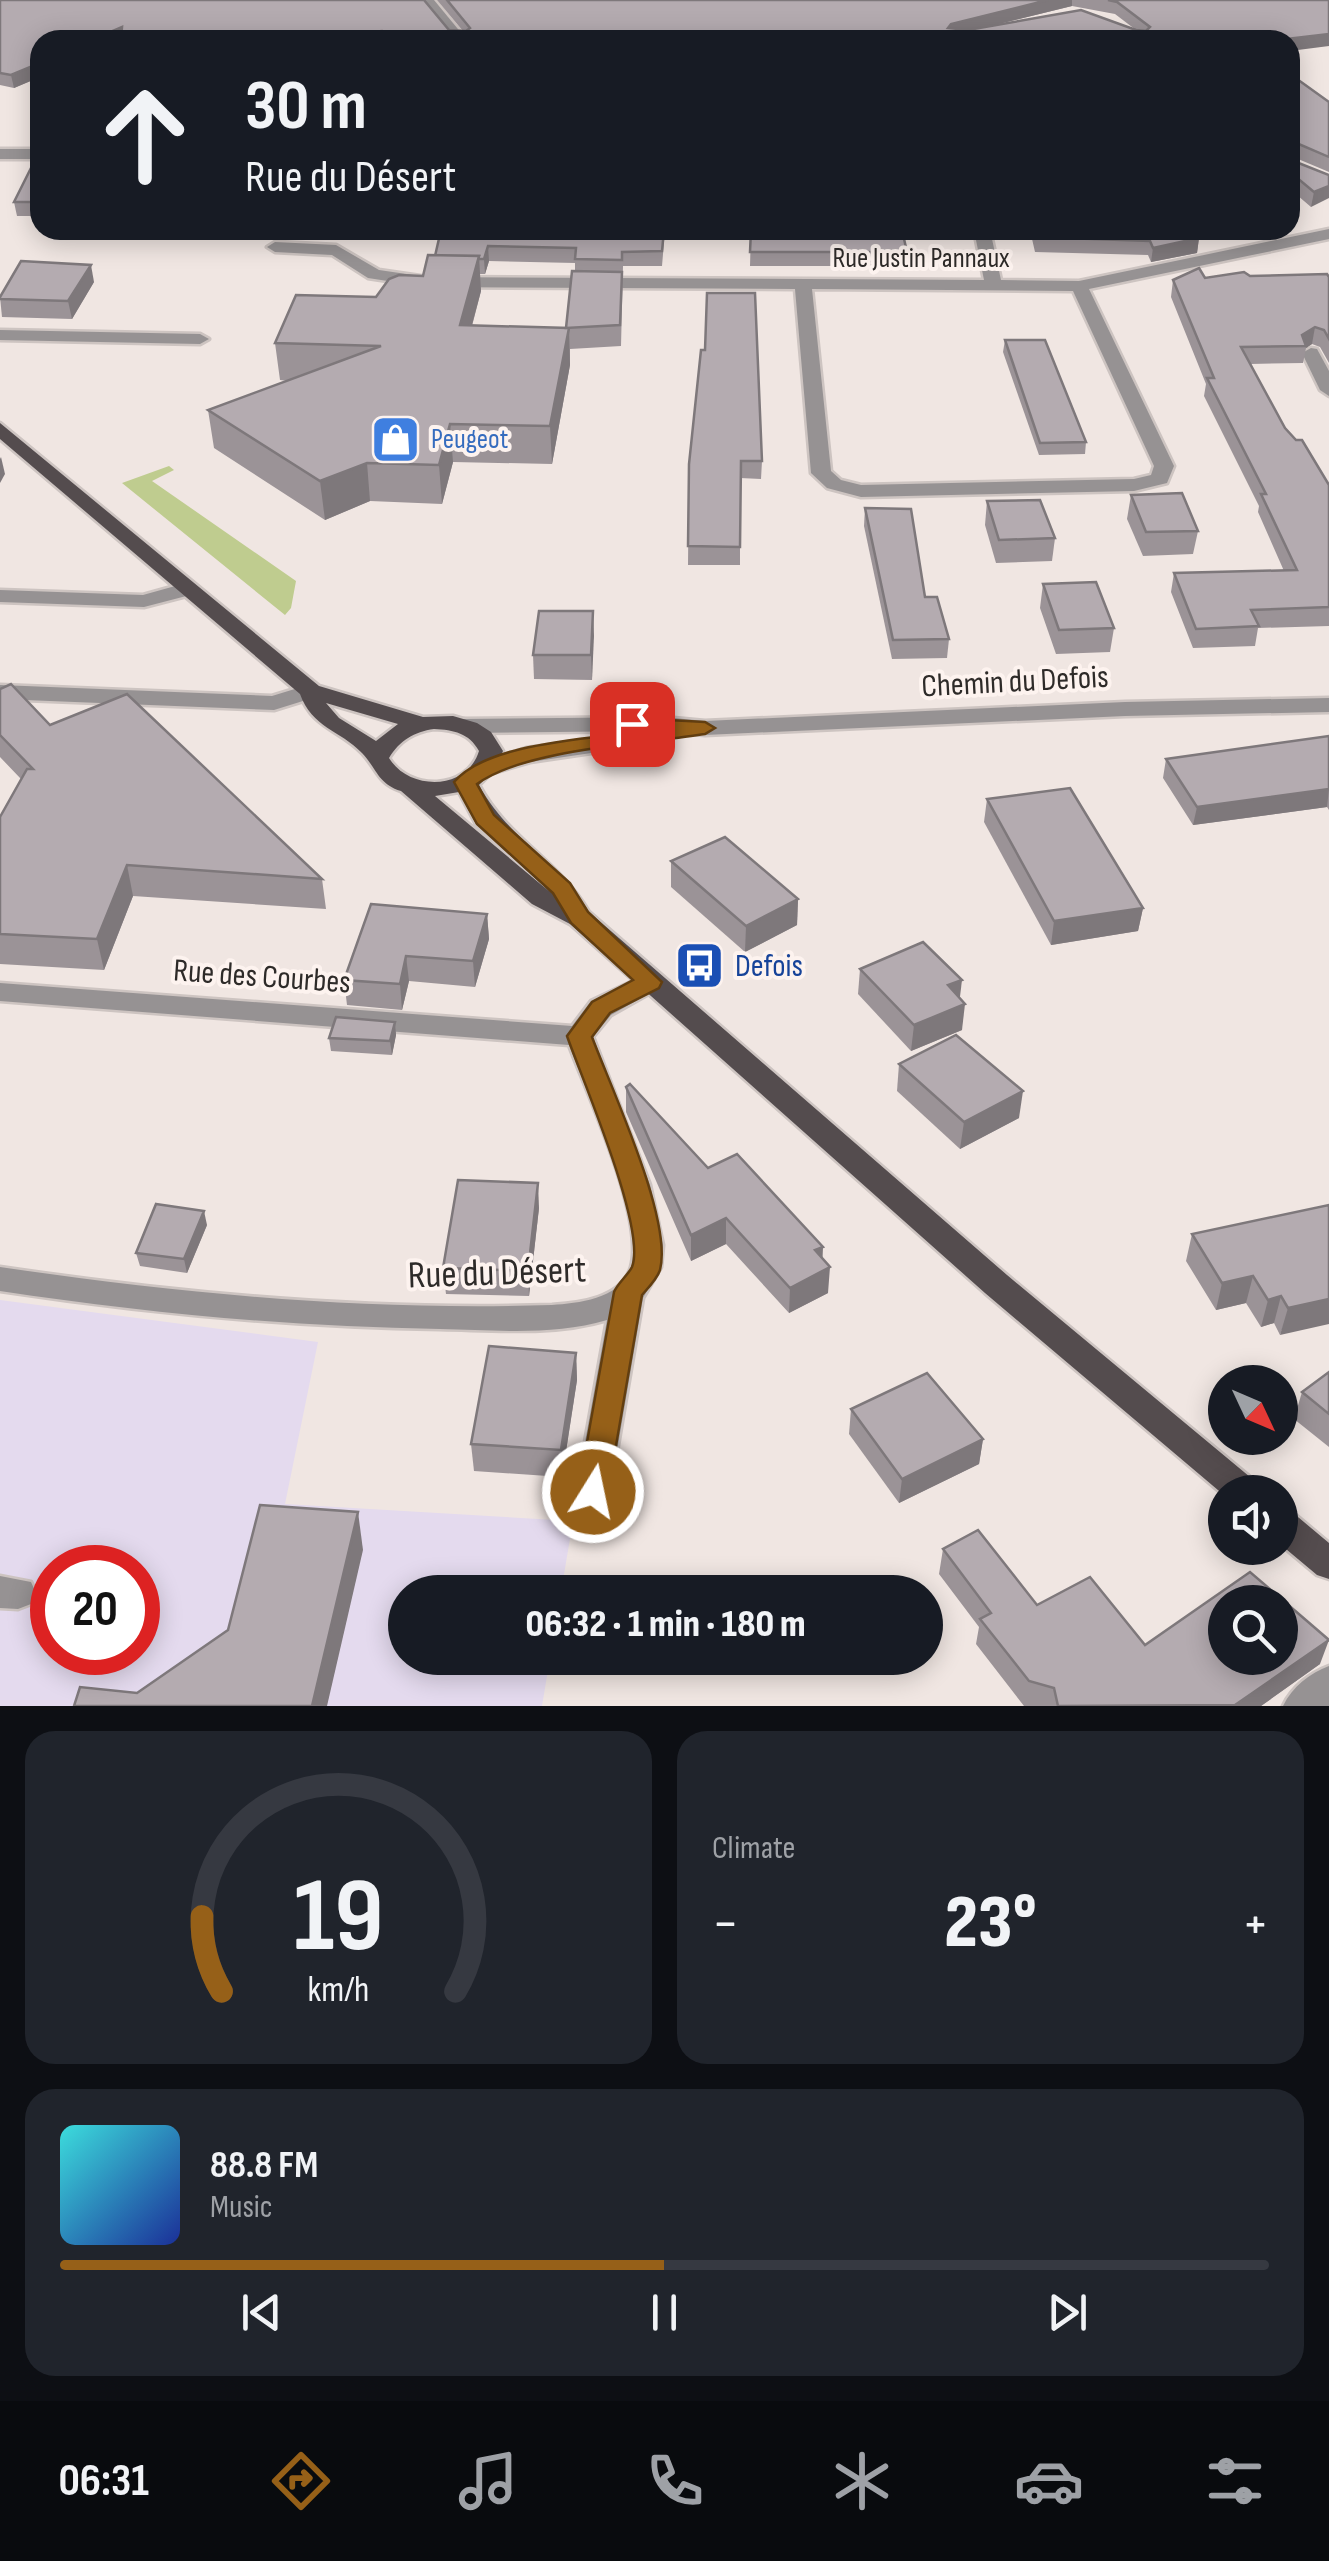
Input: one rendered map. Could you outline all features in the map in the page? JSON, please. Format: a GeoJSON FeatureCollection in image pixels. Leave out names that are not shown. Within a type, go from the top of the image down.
{"type":"FeatureCollection","features":[{"type":"Feature","properties":{"kind":"main road"},"geometry":{"type":"LineString","coordinates":[[0,429],[311,691],[422,724],[464,726],[484,736],[490,759],[475,775],[432,789],[410,787]]}},
{"type":"Feature","properties":{"kind":"main road"},"geometry":{"type":"LineString","coordinates":[[311,691],[324,718],[378,756],[390,778],[410,787],[541,898],[579,918],[996,1284],[1224,1475]]}},
{"type":"Feature","properties":{"kind":"main road"},"geometry":{"type":"LineString","coordinates":[[378,756],[395,734],[422,724]]}},
{"type":"Feature","properties":{"kind":"main road"},"geometry":{"type":"LineString","coordinates":[[475,775],[485,819],[562,888],[579,918]]}},
{"type":"Feature","properties":{"kind":"main road"},"geometry":{"type":"LineString","coordinates":[[1298,1537],[1329,1564]]}},
{"type":"Feature","properties":{"kind":"street"},"geometry":{"type":"LineString","coordinates":[[413,0],[425,0],[451,30]]}},
{"type":"Feature","properties":{"kind":"street"},"geometry":{"type":"LineString","coordinates":[[0,154],[30,154]]}},
{"type":"Feature","properties":{"kind":"street","name":"Rue Justin Pannaux"},"geometry":{"type":"LineString","coordinates":[[275,247],[336,250],[374,274],[409,281],[1080,286],[1329,234]]}},
{"type":"Feature","properties":{"kind":"street"},"geometry":{"type":"LineString","coordinates":[[984,240],[994,284]]}},
{"type":"Feature","properties":{"kind":"street"},"geometry":{"type":"LineString","coordinates":[[803,285],[821,472],[834,484],[861,491],[1134,485],[1160,480],[1164,466],[1080,286]]}},
{"type":"Feature","properties":{"kind":"street"},"geometry":{"type":"LineString","coordinates":[[0,335],[200,339]]}},
{"type":"Feature","properties":{"kind":"street"},"geometry":{"type":"LineString","coordinates":[[1310,353],[1329,390]]}},
{"type":"Feature","properties":{"kind":"street"},"geometry":{"type":"LineString","coordinates":[[0,596],[144,601],[186,589]]}},
{"type":"Feature","properties":{"kind":"street"},"geometry":{"type":"LineString","coordinates":[[0,692],[274,703],[311,691]]}},
{"type":"Feature","properties":{"kind":"street","name":"Chemin du Defois"},"geometry":{"type":"LineString","coordinates":[[475,775],[527,755],[705,728],[1125,709],[1329,705]]}},
{"type":"Feature","properties":{"kind":"street","name":"Chemin du Defois"},"geometry":{"type":"LineString","coordinates":[[464,726],[663,724],[705,728]]}},
{"type":"Feature","properties":{"kind":"street"},"geometry":{"type":"LineString","coordinates":[[579,1036],[601,1008],[650,982]]}},
{"type":"Feature","properties":{"kind":"street","name":"Rue des Courbes"},"geometry":{"type":"LineString","coordinates":[[0,992],[579,1036]]}},
{"type":"Feature","properties":{"kind":"street","name":"Rue du Désert"},"geometry":{"type":"LineString","coordinates":[[0,1280],[187,1302],[380,1317],[573,1315],[608,1308],[646,1271],[648,1245],[638,1196],[579,1036]]}},
{"type":"Feature","properties":{"kind":"street"},"geometry":{"type":"LineString","coordinates":[[593,1492],[628,1292]]}},
{"type":"Feature","properties":{"kind":"street"},"geometry":{"type":"LineString","coordinates":[[1302,1706],[1329,1684]]}},
{"type":"Feature","properties":{"kind":"shaded area"},"geometry":{"type":"Polygon","coordinates":[[[0,1300],[318,1342],[285,1504],[573,1521],[564,1575],[388,1575],[388,1675],[547,1675],[542,1706],[0,1706],[0,1300]]]}},
{"type":"Feature","properties":{"kind":"green space"},"geometry":{"type":"Polygon","coordinates":[[[169,466],[174,470],[152,481],[296,581],[291,608],[285,615],[122,483],[169,466]]]}},
{"type":"Feature","properties":{"kind":"building"},"geometry":{"type":"Polygon","coordinates":[[[0,0],[424,0],[449,30],[30,30],[30,67],[11,75],[0,73],[0,0]]]}},
{"type":"Feature","properties":{"kind":"building"},"geometry":{"type":"Polygon","coordinates":[[[447,0],[1048,0],[951,24],[948,28],[968,30],[467,30],[470,28],[447,0]]]}},
{"type":"Feature","properties":{"kind":"building"},"geometry":{"type":"Polygon","coordinates":[[[1108,0],[1329,0],[1329,34],[1300,37],[1300,30],[1147,30],[1150,27],[1117,2],[1108,0]]]}},
{"type":"Feature","properties":{"kind":"building"},"geometry":{"type":"Polygon","coordinates":[[[1081,10],[1136,30],[968,30],[1081,10]]]}},
{"type":"Feature","properties":{"kind":"building"},"geometry":{"type":"Polygon","coordinates":[[[1300,81],[1329,102],[1329,157],[1300,145],[1300,81]]]}},
{"type":"Feature","properties":{"kind":"building"},"geometry":{"type":"Polygon","coordinates":[[[1300,164],[1329,175],[1329,186],[1314,192],[1300,180],[1300,164]]]}},
{"type":"Feature","properties":{"kind":"building"},"geometry":{"type":"Polygon","coordinates":[[[30,170],[30,202],[14,202],[30,170]]]}},
{"type":"Feature","properties":{"kind":"building"},"geometry":{"type":"Polygon","coordinates":[[[439,240],[663,240],[662,251],[622,252],[622,260],[575,259],[576,248],[488,246],[484,259],[435,256],[439,240]]]}},
{"type":"Feature","properties":{"kind":"building"},"geometry":{"type":"Polygon","coordinates":[[[751,240],[904,240],[907,252],[750,252],[751,240]]]}},
{"type":"Feature","properties":{"kind":"building"},"geometry":{"type":"Polygon","coordinates":[[[1122,240],[1190,240],[1153,248],[1150,241],[1122,240]]]}},
{"type":"Feature","properties":{"kind":"building"},"geometry":{"type":"Polygon","coordinates":[[[428,255],[479,256],[460,325],[569,328],[550,426],[450,424],[439,465],[367,463],[320,481],[208,410],[381,346],[275,343],[296,295],[376,297],[389,279],[399,275],[423,276],[428,255]]]}},
{"type":"Feature","properties":{"kind":"building"},"geometry":{"type":"Polygon","coordinates":[[[21,261],[91,265],[68,301],[0,299],[21,261]]]}},
{"type":"Feature","properties":{"kind":"building"},"geometry":{"type":"Polygon","coordinates":[[[1199,268],[1205,278],[1244,272],[1250,276],[1329,277],[1329,339],[1324,330],[1315,327],[1302,335],[1306,346],[1241,347],[1285,428],[1296,440],[1302,440],[1329,485],[1329,607],[1251,610],[1259,626],[1196,629],[1174,573],[1297,570],[1261,494],[1266,494],[1207,378],[1214,378],[1173,280],[1199,268]]]}},
{"type":"Feature","properties":{"kind":"building"},"geometry":{"type":"Polygon","coordinates":[[[572,271],[622,272],[620,325],[566,328],[572,271]]]}},
{"type":"Feature","properties":{"kind":"building"},"geometry":{"type":"Polygon","coordinates":[[[707,293],[755,293],[762,461],[741,461],[740,547],[688,546],[689,464],[701,350],[705,350],[707,293]]]}},
{"type":"Feature","properties":{"kind":"building"},"geometry":{"type":"Polygon","coordinates":[[[1005,340],[1045,340],[1086,442],[1040,443],[1005,340]]]}},
{"type":"Feature","properties":{"kind":"building"},"geometry":{"type":"Polygon","coordinates":[[[1182,493],[1198,531],[1146,532],[1131,495],[1182,493]]]}},
{"type":"Feature","properties":{"kind":"building"},"geometry":{"type":"Polygon","coordinates":[[[1040,500],[1055,538],[999,540],[987,501],[1040,500]]]}},
{"type":"Feature","properties":{"kind":"building"},"geometry":{"type":"Polygon","coordinates":[[[865,508],[911,509],[925,597],[937,597],[949,639],[893,640],[865,508]]]}},
{"type":"Feature","properties":{"kind":"building"},"geometry":{"type":"Polygon","coordinates":[[[1096,582],[1114,628],[1059,630],[1043,584],[1096,582]]]}},
{"type":"Feature","properties":{"kind":"building"},"geometry":{"type":"Polygon","coordinates":[[[539,611],[593,611],[591,655],[533,655],[539,611]]]}},
{"type":"Feature","properties":{"kind":"building"},"geometry":{"type":"Polygon","coordinates":[[[11,684],[50,725],[127,694],[322,879],[127,865],[97,939],[0,934],[0,817],[27,769],[33,769],[0,735],[0,689],[11,684]]]}},
{"type":"Feature","properties":{"kind":"building"},"geometry":{"type":"Polygon","coordinates":[[[1329,736],[1329,789],[1197,807],[1166,759],[1329,736]]]}},
{"type":"Feature","properties":{"kind":"building"},"geometry":{"type":"Polygon","coordinates":[[[1070,788],[1143,908],[1054,921],[987,799],[1070,788]]]}},
{"type":"Feature","properties":{"kind":"building"},"geometry":{"type":"Polygon","coordinates":[[[725,837],[798,899],[746,926],[671,861],[725,837]]]}},
{"type":"Feature","properties":{"kind":"building"},"geometry":{"type":"Polygon","coordinates":[[[371,904],[487,914],[473,961],[406,956],[400,984],[344,980],[371,904]]]}},
{"type":"Feature","properties":{"kind":"building"},"geometry":{"type":"Polygon","coordinates":[[[923,942],[962,980],[948,985],[965,1004],[914,1025],[860,969],[923,942]]]}},
{"type":"Feature","properties":{"kind":"building"},"geometry":{"type":"Polygon","coordinates":[[[336,1017],[395,1022],[390,1041],[329,1038],[336,1017]]]}},
{"type":"Feature","properties":{"kind":"building"},"geometry":{"type":"Polygon","coordinates":[[[956,1035],[1023,1091],[964,1122],[899,1064],[956,1035]]]}},
{"type":"Feature","properties":{"kind":"building"},"geometry":{"type":"Polygon","coordinates":[[[630,1084],[708,1168],[737,1154],[823,1247],[815,1250],[830,1267],[790,1288],[726,1218],[691,1235],[626,1087],[630,1084]]]}},
{"type":"Feature","properties":{"kind":"building"},"geometry":{"type":"Polygon","coordinates":[[[458,1180],[538,1183],[528,1271],[443,1268],[458,1180]]]}},
{"type":"Feature","properties":{"kind":"building"},"geometry":{"type":"Polygon","coordinates":[[[156,1204],[204,1211],[184,1259],[136,1253],[156,1204]]]}},
{"type":"Feature","properties":{"kind":"building"},"geometry":{"type":"Polygon","coordinates":[[[1329,1205],[1329,1299],[1288,1308],[1281,1296],[1268,1300],[1253,1276],[1222,1283],[1192,1234],[1329,1205]]]}},
{"type":"Feature","properties":{"kind":"building"},"geometry":{"type":"Polygon","coordinates":[[[489,1346],[576,1353],[561,1450],[471,1444],[489,1346]]]}},
{"type":"Feature","properties":{"kind":"building"},"geometry":{"type":"Polygon","coordinates":[[[1329,1372],[1329,1414],[1302,1392],[1329,1372]]]}},
{"type":"Feature","properties":{"kind":"building"},"geometry":{"type":"Polygon","coordinates":[[[927,1373],[983,1439],[902,1479],[851,1409],[927,1373]]]}},
{"type":"Feature","properties":{"kind":"building"},"geometry":{"type":"Polygon","coordinates":[[[260,1505],[358,1512],[312,1706],[74,1706],[80,1687],[137,1693],[228,1630],[260,1505]]]}},
{"type":"Feature","properties":{"kind":"building"},"geometry":{"type":"Polygon","coordinates":[[[978,1530],[1037,1605],[1090,1577],[1145,1645],[1208,1601],[1208,1675],[1278,1675],[1235,1705],[1058,1706],[1054,1688],[1029,1681],[980,1619],[991,1613],[943,1549],[978,1530]]]}},
{"type":"Feature","properties":{"kind":"building"},"geometry":{"type":"Polygon","coordinates":[[[1250,1572],[1265,1585],[1231,1585],[1250,1572]]]}},
{"type":"Feature","properties":{"kind":"building"},"geometry":{"type":"Polygon","coordinates":[[[1298,1613],[1329,1640],[1298,1661],[1298,1613]]]}},
{"type":"Feature","properties":{"kind":"place","name":"Peugeot"},"geometry":{"type":"Point","coordinates":[396,439]}},
{"type":"Feature","properties":{"kind":"place","name":"Defois"},"geometry":{"type":"Point","coordinates":[700,966]}},
{"type":"Feature","properties":{"kind":"route"},"geometry":{"type":"LineString","coordinates":[[593,1492],[628,1292],[646,1271],[648,1245],[638,1196],[579,1036],[601,1008],[650,982],[579,918],[562,888],[485,819],[465,782],[486,768],[527,755],[705,728],[632,724]]}}]}
